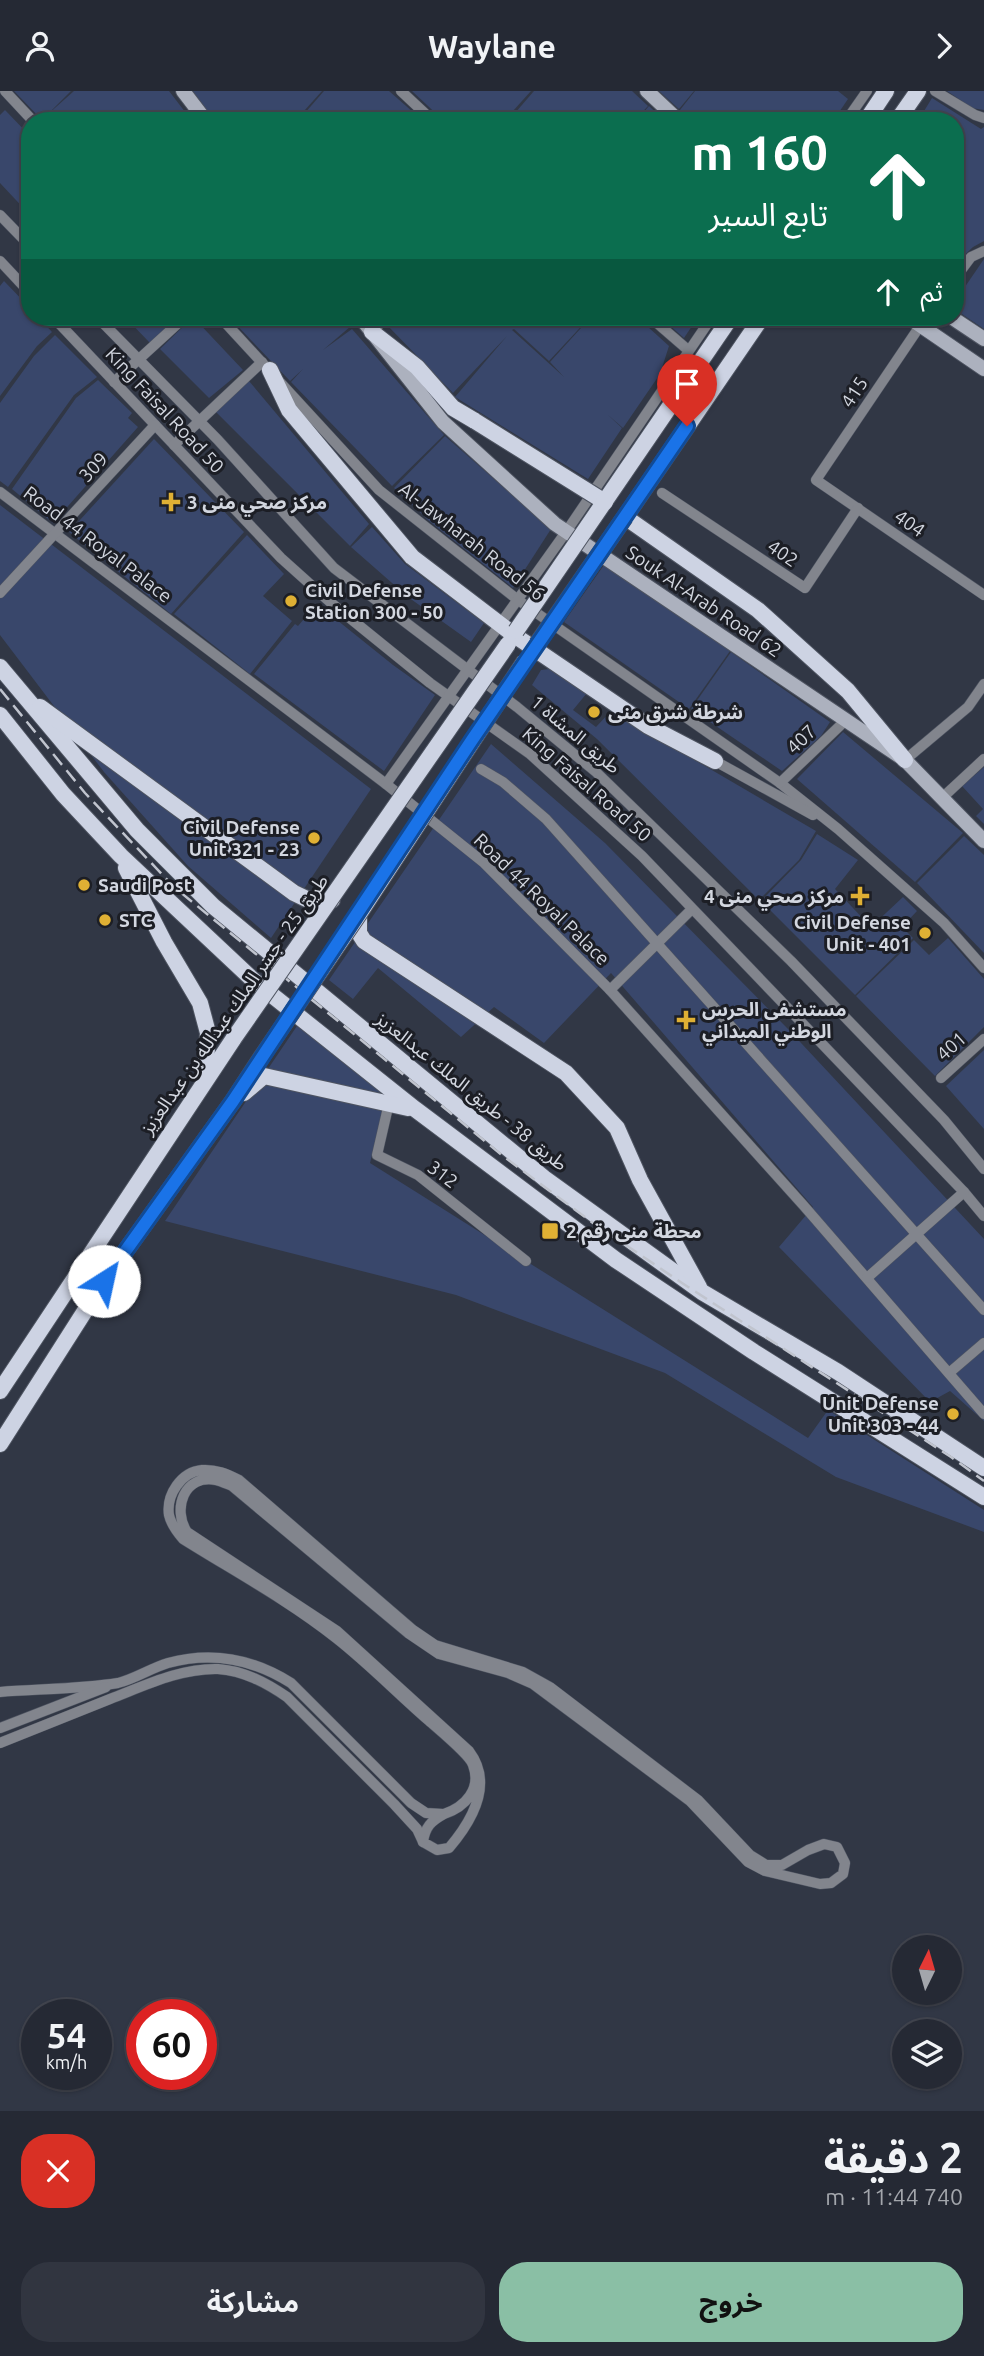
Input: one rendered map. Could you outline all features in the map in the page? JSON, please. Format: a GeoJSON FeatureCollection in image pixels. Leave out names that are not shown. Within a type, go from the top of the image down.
{"type":"FeatureCollection","features":[{"type":"Feature","properties":{"kind":"main road"},"geometry":{"type":"LineString","coordinates":[[183,91],[199,112]]}},
{"type":"Feature","properties":{"kind":"main road"},"geometry":{"type":"LineString","coordinates":[[647,91],[669,112]]}},
{"type":"Feature","properties":{"kind":"main road"},"geometry":{"type":"LineString","coordinates":[[872,112],[886,91]]}},
{"type":"Feature","properties":{"kind":"main road"},"geometry":{"type":"LineString","coordinates":[[903,112],[918,91]]}},
{"type":"Feature","properties":{"kind":"main road","name":"Souk Al-Arab Road 62"},"geometry":{"type":"LineString","coordinates":[[367,326],[443,422],[566,532],[905,760],[984,841]]}},
{"type":"Feature","properties":{"kind":"main road","name":"طريق 25 - جسر الملك عبدالله بن عبدالعزيز"},"geometry":{"type":"LineString","coordinates":[[0,1391],[234,1038],[332,900],[725,326]]}},
{"type":"Feature","properties":{"kind":"main road"},"geometry":{"type":"LineString","coordinates":[[0,1444],[104,1281],[233,1101],[532,651],[756,326]]}},
{"type":"Feature","properties":{"kind":"main road"},"geometry":{"type":"LineString","coordinates":[[927,326],[984,369]]}},
{"type":"Feature","properties":{"kind":"main road"},"geometry":{"type":"LineString","coordinates":[[964,326],[984,339]]}},
{"type":"Feature","properties":{"kind":"main road"},"geometry":{"type":"LineString","coordinates":[[372,332],[417,367],[453,408],[605,502]]}},
{"type":"Feature","properties":{"kind":"main road"},"geometry":{"type":"LineString","coordinates":[[266,366],[289,410],[412,557],[532,651],[648,726],[715,761]]}},
{"type":"Feature","properties":{"kind":"main road"},"geometry":{"type":"LineString","coordinates":[[625,517],[758,610],[848,691],[905,760]]}},
{"type":"Feature","properties":{"kind":"main road","name":"طريق 38 - طريق الملك عبدالعزيز"},"geometry":{"type":"LineString","coordinates":[[0,667],[137,830],[213,906],[544,1178],[702,1292],[838,1372],[984,1468]]}},
{"type":"Feature","properties":{"kind":"main road"},"geometry":{"type":"LineString","coordinates":[[21,694],[295,893],[315,903],[332,900]]}},
{"type":"Feature","properties":{"kind":"main road"},"geometry":{"type":"LineString","coordinates":[[0,715],[63,794],[121,856],[253,980],[415,1109],[616,1260],[754,1352],[984,1497]]}},
{"type":"Feature","properties":{"kind":"main road"},"geometry":{"type":"LineString","coordinates":[[121,856],[164,943],[200,1003],[208,1033],[205,1081]]}},
{"type":"Feature","properties":{"kind":"main road"},"geometry":{"type":"LineString","coordinates":[[359,914],[359,933],[364,941],[566,1073],[617,1128],[639,1180],[702,1292]]}},
{"type":"Feature","properties":{"kind":"main road"},"geometry":{"type":"LineString","coordinates":[[233,1101],[264,1076],[415,1109]]}},
{"type":"Feature","properties":{"kind":"street"},"geometry":{"type":"LineString","coordinates":[[401,91],[423,112]]}},
{"type":"Feature","properties":{"kind":"street"},"geometry":{"type":"LineString","coordinates":[[852,112],[867,91]]}},
{"type":"Feature","properties":{"kind":"street"},"geometry":{"type":"LineString","coordinates":[[935,91],[984,118]]}},
{"type":"Feature","properties":{"kind":"street"},"geometry":{"type":"LineString","coordinates":[[4,94],[23,112]]}},
{"type":"Feature","properties":{"kind":"street"},"geometry":{"type":"LineString","coordinates":[[0,215],[21,237]]}},
{"type":"Feature","properties":{"kind":"street"},"geometry":{"type":"LineString","coordinates":[[964,266],[971,257],[984,251]]}},
{"type":"Feature","properties":{"kind":"street"},"geometry":{"type":"LineString","coordinates":[[0,261],[21,283]]}},
{"type":"Feature","properties":{"kind":"street","name":"King Faisal Road 50"},"geometry":{"type":"LineString","coordinates":[[61,326],[281,558],[330,602],[449,696],[530,754],[642,856],[984,1216]]}},
{"type":"Feature","properties":{"kind":"street","name":"طريق المشاة 1"},"geometry":{"type":"LineString","coordinates":[[106,326],[199,421],[334,568],[517,707],[596,772],[791,961],[944,1120],[984,1169]]}},
{"type":"Feature","properties":{"kind":"street"},"geometry":{"type":"LineString","coordinates":[[114,382],[175,326]]}},
{"type":"Feature","properties":{"kind":"street","name":"Al-Jawharah Road 56"},"geometry":{"type":"LineString","coordinates":[[228,326],[379,490],[518,600],[780,783],[838,829],[944,923],[984,968]]}},
{"type":"Feature","properties":{"kind":"street"},"geometry":{"type":"LineString","coordinates":[[372,332],[378,326]]}},
{"type":"Feature","properties":{"kind":"street"},"geometry":{"type":"LineString","coordinates":[[660,326],[688,350]]}},
{"type":"Feature","properties":{"kind":"street"},"geometry":{"type":"LineString","coordinates":[[386,784],[566,532],[705,326]]}},
{"type":"Feature","properties":{"kind":"street","name":"415"},"geometry":{"type":"LineString","coordinates":[[817,480],[914,326]]}},
{"type":"Feature","properties":{"kind":"street"},"geometry":{"type":"LineString","coordinates":[[174,445],[266,366]]}},
{"type":"Feature","properties":{"kind":"street","name":"309"},"geometry":{"type":"LineString","coordinates":[[0,593],[155,425]]}},
{"type":"Feature","properties":{"kind":"street","name":"404"},"geometry":{"type":"LineString","coordinates":[[817,480],[984,595]]}},
{"type":"Feature","properties":{"kind":"street","name":"Road 44 Royal Palace"},"geometry":{"type":"LineString","coordinates":[[0,492],[386,784],[483,862],[610,991],[984,1413]]}},
{"type":"Feature","properties":{"kind":"street","name":"402"},"geometry":{"type":"LineString","coordinates":[[662,493],[805,588],[858,508]]}},
{"type":"Feature","properties":{"kind":"street"},"geometry":{"type":"LineString","coordinates":[[905,760],[968,707],[984,684]]}},
{"type":"Feature","properties":{"kind":"street","name":"407"},"geometry":{"type":"LineString","coordinates":[[780,783],[846,720]]}},
{"type":"Feature","properties":{"kind":"street"},"geometry":{"type":"LineString","coordinates":[[942,797],[984,759]]}},
{"type":"Feature","properties":{"kind":"street","name":"Al-Jawharah Road 56"},"geometry":{"type":"LineString","coordinates":[[715,761],[838,829]]}},
{"type":"Feature","properties":{"kind":"street"},"geometry":{"type":"LineString","coordinates":[[481,769],[503,782],[546,819],[984,1310]]}},
{"type":"Feature","properties":{"kind":"street"},"geometry":{"type":"LineString","coordinates":[[610,991],[692,909]]}},
{"type":"Feature","properties":{"kind":"street","name":"401"},"geometry":{"type":"LineString","coordinates":[[941,1078],[984,1039]]}},
{"type":"Feature","properties":{"kind":"street","name":"312"},"geometry":{"type":"LineString","coordinates":[[389,1103],[377,1155],[418,1175],[526,1261]]}},
{"type":"Feature","properties":{"kind":"street"},"geometry":{"type":"LineString","coordinates":[[867,1278],[964,1192]]}},
{"type":"Feature","properties":{"kind":"street"},"geometry":{"type":"LineString","coordinates":[[949,1373],[984,1343]]}},
{"type":"Feature","properties":{"kind":"street"},"geometry":{"type":"LineString","coordinates":[[0,1743],[166,1678],[196,1670],[219,1669],[245,1674],[267,1683],[287,1697],[402,1812],[417,1829],[423,1842],[437,1850],[449,1848],[463,1832],[480,1790],[482,1776],[478,1762],[469,1751],[337,1631],[187,1532],[181,1523],[179,1511],[182,1497],[189,1486],[202,1480],[216,1480],[232,1486],[408,1633],[439,1654],[508,1673],[533,1684],[690,1801],[748,1863],[765,1871],[820,1884],[831,1883],[843,1874],[845,1863],[837,1847],[824,1845],[808,1850],[782,1865],[766,1865],[750,1855],[698,1800],[544,1683],[523,1672],[435,1645],[413,1630],[239,1480],[221,1471],[199,1470],[179,1481],[170,1497],[169,1514],[174,1528],[183,1539],[307,1617],[337,1639],[473,1763],[475,1779],[470,1798],[459,1809],[433,1820],[425,1829],[423,1842]]}},
{"type":"Feature","properties":{"kind":"street"},"geometry":{"type":"LineString","coordinates":[[0,1728],[168,1663],[213,1656],[244,1661],[272,1671],[291,1683],[411,1803],[426,1813],[444,1814]]}},
{"type":"Feature","properties":{"kind":"street"},"geometry":{"type":"LineString","coordinates":[[0,1692],[120,1682]]}},
{"type":"Feature","properties":{"kind":"shaded area"},"geometry":{"type":"Polygon","coordinates":[[[14,91],[71,91],[50,112],[34,112],[14,91]]]}},
{"type":"Feature","properties":{"kind":"shaded area"},"geometry":{"type":"Polygon","coordinates":[[[74,91],[169,91],[185,112],[50,112],[74,91]]]}},
{"type":"Feature","properties":{"kind":"shaded area"},"geometry":{"type":"Polygon","coordinates":[[[193,91],[322,91],[303,112],[208,112],[193,91]]]}},
{"type":"Feature","properties":{"kind":"shaded area"},"geometry":{"type":"Polygon","coordinates":[[[324,91],[389,91],[413,112],[306,112],[324,91]]]}},
{"type":"Feature","properties":{"kind":"shaded area"},"geometry":{"type":"Polygon","coordinates":[[[412,91],[531,91],[512,112],[434,112],[412,91]]]}},
{"type":"Feature","properties":{"kind":"shaded area"},"geometry":{"type":"Polygon","coordinates":[[[534,91],[632,91],[648,106],[642,112],[516,112],[534,91]]]}},
{"type":"Feature","properties":{"kind":"shaded area"},"geometry":{"type":"Polygon","coordinates":[[[659,91],[694,91],[679,109],[659,91]]]}},
{"type":"Feature","properties":{"kind":"shaded area"},"geometry":{"type":"Polygon","coordinates":[[[695,91],[838,91],[848,99],[839,112],[680,110],[695,91]]]}},
{"type":"Feature","properties":{"kind":"shaded area"},"geometry":{"type":"Polygon","coordinates":[[[947,91],[984,91],[984,110],[972,108],[947,91]]]}},
{"type":"Feature","properties":{"kind":"shaded area"},"geometry":{"type":"Polygon","coordinates":[[[932,98],[954,112],[923,112],[932,98]]]}},
{"type":"Feature","properties":{"kind":"shaded area"},"geometry":{"type":"Polygon","coordinates":[[[649,106],[655,112],[644,112],[649,106]]]}},
{"type":"Feature","properties":{"kind":"shaded area"},"geometry":{"type":"Polygon","coordinates":[[[5,110],[21,127],[21,205],[0,183],[0,115],[5,110]]]}},
{"type":"Feature","properties":{"kind":"shaded area"},"geometry":{"type":"Polygon","coordinates":[[[964,118],[981,129],[984,127],[984,241],[964,255],[964,118]]]}},
{"type":"Feature","properties":{"kind":"shaded area"},"geometry":{"type":"Polygon","coordinates":[[[984,259],[984,329],[964,315],[964,288],[984,259]]]}},
{"type":"Feature","properties":{"kind":"shaded area"},"geometry":{"type":"Polygon","coordinates":[[[4,281],[21,299],[21,326],[46,326],[52,332],[37,346],[0,396],[0,286],[4,281]]]}},
{"type":"Feature","properties":{"kind":"shaded area"},"geometry":{"type":"Polygon","coordinates":[[[134,326],[170,326],[150,343],[134,326]]]}},
{"type":"Feature","properties":{"kind":"shaded area"},"geometry":{"type":"Polygon","coordinates":[[[184,326],[201,326],[243,370],[209,398],[160,349],[184,326]]]}},
{"type":"Feature","properties":{"kind":"shaded area"},"geometry":{"type":"Polygon","coordinates":[[[238,326],[351,326],[323,350],[352,329],[444,435],[392,486],[291,382],[303,369],[290,381],[238,326]]]}},
{"type":"Feature","properties":{"kind":"shaded area"},"geometry":{"type":"Polygon","coordinates":[[[388,326],[582,326],[549,361],[512,330],[564,377],[550,362],[583,326],[647,326],[669,346],[660,374],[623,428],[607,414],[622,428],[588,479],[455,397],[507,336],[453,393],[388,326]]]}},
{"type":"Feature","properties":{"kind":"shaded area"},"geometry":{"type":"Polygon","coordinates":[[[670,326],[692,326],[684,338],[670,326]]]}},
{"type":"Feature","properties":{"kind":"shaded area"},"geometry":{"type":"Polygon","coordinates":[[[55,335],[97,377],[74,395],[8,487],[0,481],[0,403],[34,356],[55,335]]]}},
{"type":"Feature","properties":{"kind":"shaded area"},"geometry":{"type":"Polygon","coordinates":[[[98,380],[132,413],[128,418],[138,427],[53,523],[12,489],[76,398],[98,380]]]}},
{"type":"Feature","properties":{"kind":"shaded area"},"geometry":{"type":"Polygon","coordinates":[[[249,381],[369,524],[350,546],[216,412],[249,381]]]}},
{"type":"Feature","properties":{"kind":"shaded area"},"geometry":{"type":"Polygon","coordinates":[[[445,436],[551,529],[513,588],[428,520],[394,488],[445,436]]]}},
{"type":"Feature","properties":{"kind":"shaded area"},"geometry":{"type":"Polygon","coordinates":[[[154,439],[244,532],[171,614],[69,532],[154,439]]]}},
{"type":"Feature","properties":{"kind":"shaded area"},"geometry":{"type":"Polygon","coordinates":[[[0,505],[371,789],[271,938],[188,866],[104,772],[0,635],[0,505]]]}},
{"type":"Feature","properties":{"kind":"shaded area"},"geometry":{"type":"Polygon","coordinates":[[[372,527],[405,564],[484,623],[471,642],[408,597],[351,547],[372,527]]]}},
{"type":"Feature","properties":{"kind":"shaded area"},"geometry":{"type":"Polygon","coordinates":[[[247,535],[284,574],[263,596],[292,621],[250,674],[174,614],[247,535]]]}},
{"type":"Feature","properties":{"kind":"shaded area"},"geometry":{"type":"Polygon","coordinates":[[[604,565],[730,651],[689,709],[564,622],[604,565]]]}},
{"type":"Feature","properties":{"kind":"shaded area"},"geometry":{"type":"Polygon","coordinates":[[[317,604],[435,695],[384,771],[254,674],[295,624],[298,626],[317,604]]]}},
{"type":"Feature","properties":{"kind":"shaded area"},"geometry":{"type":"Polygon","coordinates":[[[731,652],[830,722],[821,736],[782,771],[691,709],[731,652]]]}},
{"type":"Feature","properties":{"kind":"shaded area"},"geometry":{"type":"Polygon","coordinates":[[[550,669],[587,693],[573,710],[596,727],[611,711],[816,831],[799,860],[759,900],[597,739],[532,685],[541,670],[550,669]]]}},
{"type":"Feature","properties":{"kind":"shaded area"},"geometry":{"type":"Polygon","coordinates":[[[843,732],[963,833],[915,882],[797,779],[843,732]]]}},
{"type":"Feature","properties":{"kind":"shaded area"},"geometry":{"type":"Polygon","coordinates":[[[491,744],[605,843],[788,1029],[984,1239],[984,1421],[950,1391],[930,1402],[779,1247],[813,1207],[611,973],[544,1043],[494,1007],[461,1037],[378,968],[353,999],[329,980],[491,744]]]}},
{"type":"Feature","properties":{"kind":"shaded area"},"geometry":{"type":"Polygon","coordinates":[[[984,767],[984,824],[976,816],[983,809],[962,786],[984,767]]]}},
{"type":"Feature","properties":{"kind":"shaded area"},"geometry":{"type":"Polygon","coordinates":[[[817,834],[858,860],[835,889],[871,927],[903,897],[917,911],[902,927],[913,938],[855,995],[761,901],[801,860],[817,834]]]}},
{"type":"Feature","properties":{"kind":"shaded area"},"geometry":{"type":"Polygon","coordinates":[[[964,836],[984,855],[984,953],[917,883],[964,836]]]}},
{"type":"Feature","properties":{"kind":"shaded area"},"geometry":{"type":"Polygon","coordinates":[[[948,938],[984,979],[984,1027],[935,1076],[856,996],[914,940],[929,955],[948,938]]]}},
{"type":"Feature","properties":{"kind":"shaded area"},"geometry":{"type":"Polygon","coordinates":[[[299,1023],[387,1093],[370,1163],[808,1438],[828,1410],[984,1510],[984,1532],[836,1477],[665,1373],[456,1295],[165,1221],[299,1023]]]}},
{"type":"Feature","properties":{"kind":"shaded area"},"geometry":{"type":"Polygon","coordinates":[[[984,1050],[984,1129],[946,1086],[984,1050]]]}},
{"type":"Feature","properties":{"kind":"railway"},"geometry":{"type":"LineString","coordinates":[[0,689],[85,793],[174,887],[503,1156],[593,1223],[984,1481]]}},
{"type":"Feature","properties":{"kind":"place","name":"مركز صحي منى 3"},"geometry":{"type":"Point","coordinates":[171,502]}},
{"type":"Feature","properties":{"kind":"place","name":"Civil Defense Station 300 - 50"},"geometry":{"type":"Point","coordinates":[291,601]}},
{"type":"Feature","properties":{"kind":"place","name":"شرطة شرق منى"},"geometry":{"type":"Point","coordinates":[594,712]}},
{"type":"Feature","properties":{"kind":"place","name":"Civil Defense Unit 321 - 23"},"geometry":{"type":"Point","coordinates":[314,838]}},
{"type":"Feature","properties":{"kind":"place","name":"Saudi Post"},"geometry":{"type":"Point","coordinates":[84,885]}},
{"type":"Feature","properties":{"kind":"place","name":"مركز صحي منى 4"},"geometry":{"type":"Point","coordinates":[860,896]}},
{"type":"Feature","properties":{"kind":"place","name":"STC"},"geometry":{"type":"Point","coordinates":[105,920]}},
{"type":"Feature","properties":{"kind":"place","name":"Civil Defense Unit - 401"},"geometry":{"type":"Point","coordinates":[925,933]}},
{"type":"Feature","properties":{"kind":"place","name":"مستشفى الحرس الوطني الميداني"},"geometry":{"type":"Point","coordinates":[686,1020]}},
{"type":"Feature","properties":{"kind":"place","name":"محطة منى رقم 2"},"geometry":{"type":"Point","coordinates":[550,1231]}},
{"type":"Feature","properties":{"kind":"place","name":"Unit Defense Unit 303 - 44"},"geometry":{"type":"Point","coordinates":[953,1414]}},
{"type":"Feature","properties":{"kind":"route"},"geometry":{"type":"LineString","coordinates":[[104,1281],[233,1101],[472,740],[687,426]]}}]}
